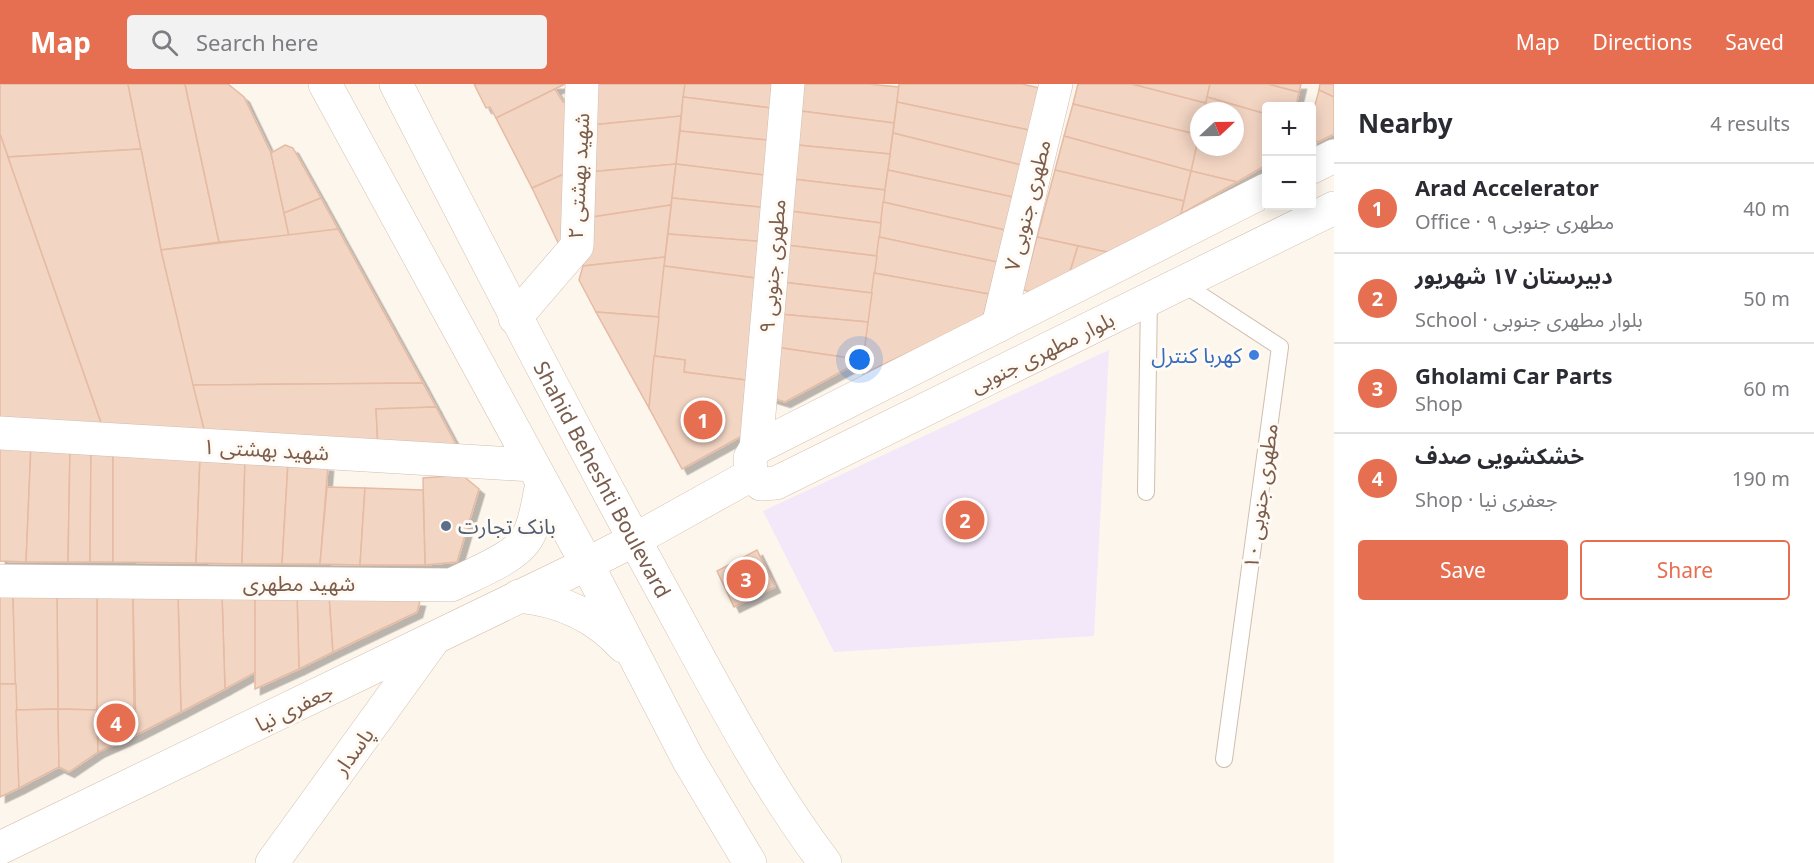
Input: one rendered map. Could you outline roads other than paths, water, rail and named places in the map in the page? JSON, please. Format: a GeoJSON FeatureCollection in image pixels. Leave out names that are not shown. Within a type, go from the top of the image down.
{"type":"FeatureCollection","features":[{"type":"Feature","properties":{"kind":"street"},"geometry":{"type":"LineString","coordinates":[[325,84],[587,564],[688,759],[750,863]]}},
{"type":"Feature","properties":{"kind":"street","name":"Shahid Beheshti Boulevard"},"geometry":{"type":"LineString","coordinates":[[396,84],[516,318],[739,731],[825,863]]}},
{"type":"Feature","properties":{"kind":"street","name":"شهید بهشتی ۲"},"geometry":{"type":"LineString","coordinates":[[516,318],[577,246],[582,84]]}},
{"type":"Feature","properties":{"kind":"street","name":"مطهری جنوبی ۹"},"geometry":{"type":"LineString","coordinates":[[754,461],[788,84]]}},
{"type":"Feature","properties":{"kind":"street","name":"مطهری جنوبی ۷"},"geometry":{"type":"LineString","coordinates":[[998,326],[1056,84]]}},
{"type":"Feature","properties":{"kind":"street"},"geometry":{"type":"LineString","coordinates":[[1316,165],[1334,156]]}},
{"type":"Feature","properties":{"kind":"street","name":"بلوار مطهری جنوبی"},"geometry":{"type":"LineString","coordinates":[[587,564],[634,540],[754,461],[998,326],[1262,192]]}},
{"type":"Feature","properties":{"kind":"street","name":"بلوار مطهری جنوبی"},"geometry":{"type":"LineString","coordinates":[[754,461],[760,484],[776,483],[1182,283],[1324,219]]}},
{"type":"Feature","properties":{"kind":"street","name":"شهید بهشتی ۱"},"geometry":{"type":"LineString","coordinates":[[0,433],[537,474]]}},
{"type":"Feature","properties":{"kind":"street","name":"شهید مطهری"},"geometry":{"type":"LineString","coordinates":[[0,581],[451,585],[510,554],[527,538],[535,516],[537,474]]}},
{"type":"Feature","properties":{"kind":"street","name":"جعفری نیا"},"geometry":{"type":"LineString","coordinates":[[0,848],[587,564]]}},
{"type":"Feature","properties":{"kind":"street"},"geometry":{"type":"LineString","coordinates":[[451,585],[468,620]]}},
{"type":"Feature","properties":{"kind":"street"},"geometry":{"type":"LineString","coordinates":[[519,596],[559,603],[595,621],[614,636],[631,655],[644,675]]}},
{"type":"Feature","properties":{"kind":"street","name":"پاسدار"},"geometry":{"type":"LineString","coordinates":[[272,863],[434,639]]}},
{"type":"Feature","properties":{"kind":"lane","name":"مطهری جنوبی ۱۰"},"geometry":{"type":"LineString","coordinates":[[1182,283],[1280,347],[1224,759]]}},
{"type":"Feature","properties":{"kind":"lane"},"geometry":{"type":"LineString","coordinates":[[1146,492],[1149,299]]}},
{"type":"Feature","properties":{"kind":"place","name":"کهربا کنترل"},"geometry":{"type":"Point","coordinates":[1254,355]}},
{"type":"Feature","properties":{"kind":"place","name":"Arad Accelerator"},"geometry":{"type":"Point","coordinates":[703,420]}},
{"type":"Feature","properties":{"kind":"place","name":"دبیرستان ۱۷ شهریور"},"geometry":{"type":"Point","coordinates":[965,520]}},
{"type":"Feature","properties":{"kind":"place","name":"بانک تجارت"},"geometry":{"type":"Point","coordinates":[446,526]}},
{"type":"Feature","properties":{"kind":"place","name":"Gholami Car Parts"},"geometry":{"type":"Point","coordinates":[746,579]}},
{"type":"Feature","properties":{"kind":"place","name":"خشکشویی صدف"},"geometry":{"type":"Point","coordinates":[116,723]}}]}
